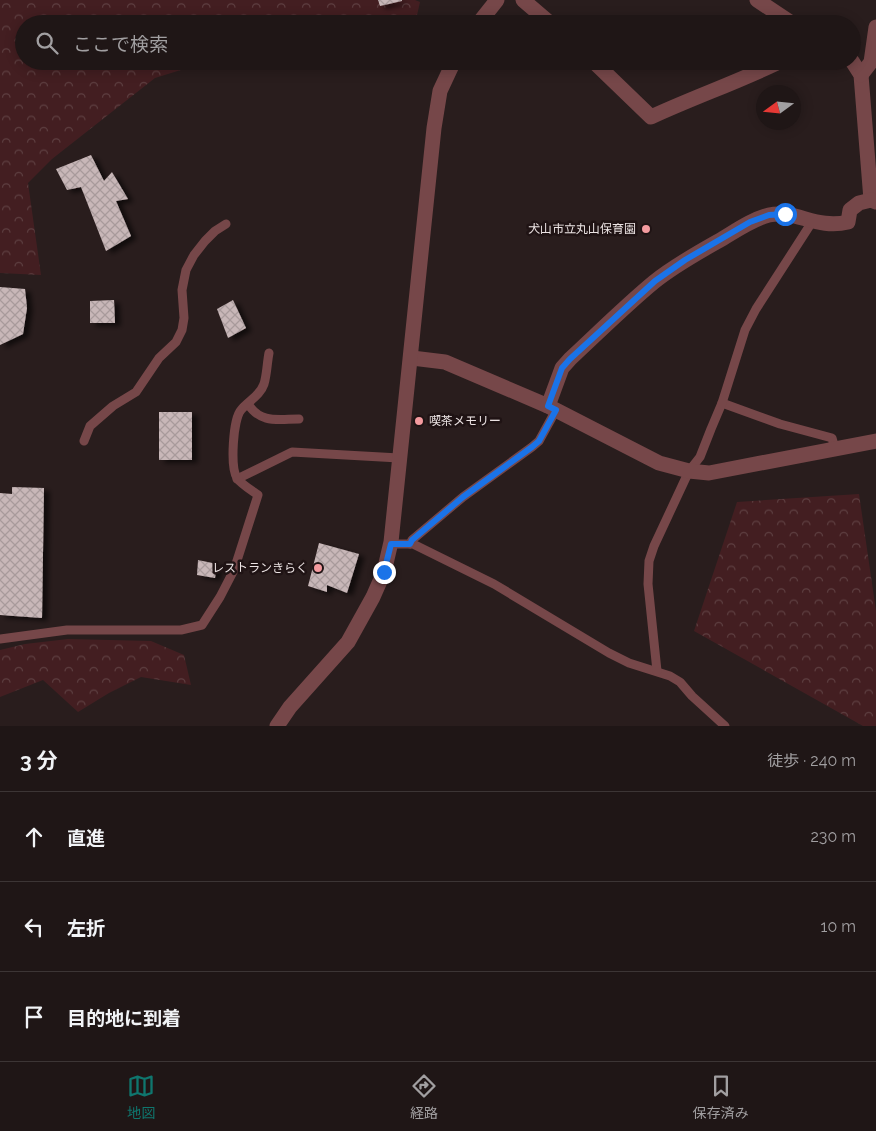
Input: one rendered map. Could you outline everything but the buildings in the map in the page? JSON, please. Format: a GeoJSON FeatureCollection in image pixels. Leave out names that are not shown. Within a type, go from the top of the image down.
{"type":"FeatureCollection","features":[{"type":"Feature","properties":{"kind":"street"},"geometry":{"type":"LineString","coordinates":[[485,15],[497,0]]}},
{"type":"Feature","properties":{"kind":"street"},"geometry":{"type":"LineString","coordinates":[[523,0],[540,15]]}},
{"type":"Feature","properties":{"kind":"street"},"geometry":{"type":"LineString","coordinates":[[757,0],[780,15]]}},
{"type":"Feature","properties":{"kind":"street"},"geometry":{"type":"LineString","coordinates":[[862,75],[874,61],[876,27]]}},
{"type":"Feature","properties":{"kind":"street"},"geometry":{"type":"LineString","coordinates":[[277,726],[290,707],[348,642],[384,572],[391,544],[437,110],[440,91],[450,70]]}},
{"type":"Feature","properties":{"kind":"street"},"geometry":{"type":"LineString","coordinates":[[602,70],[651,117],[763,70]]}},
{"type":"Feature","properties":{"kind":"street"},"geometry":{"type":"LineString","coordinates":[[552,408],[562,368],[570,359],[655,281],[685,260],[750,222],[769,215],[785,214],[812,222],[836,225],[848,222],[850,210],[859,203],[874,201],[862,75],[858,70]]}},
{"type":"Feature","properties":{"kind":"street"},"geometry":{"type":"LineString","coordinates":[[412,358],[445,362],[552,408],[659,463],[689,471],[709,473],[876,441]]}},
{"type":"Feature","properties":{"kind":"lane"},"geometry":{"type":"LineString","coordinates":[[656,671],[648,584],[649,561],[654,546],[689,471],[700,457],[722,403],[745,330],[756,309],[812,222]]}},
{"type":"Feature","properties":{"kind":"lane"},"geometry":{"type":"LineString","coordinates":[[84,441],[90,426],[113,406],[136,392],[159,358],[176,342],[183,324],[182,290],[186,270],[194,255],[205,241],[226,224]]}},
{"type":"Feature","properties":{"kind":"lane"},"geometry":{"type":"LineString","coordinates":[[0,639],[68,630],[181,630],[202,624],[220,597],[234,570],[258,495],[237,479],[234,470],[236,419],[240,410],[248,404],[264,385],[269,353]]}},
{"type":"Feature","properties":{"kind":"lane"},"geometry":{"type":"LineString","coordinates":[[722,403],[780,424],[832,438],[835,449]]}},
{"type":"Feature","properties":{"kind":"lane"},"geometry":{"type":"LineString","coordinates":[[248,404],[260,417],[299,419]]}},
{"type":"Feature","properties":{"kind":"lane"},"geometry":{"type":"LineString","coordinates":[[410,544],[412,540],[463,497],[539,441],[552,408]]}},
{"type":"Feature","properties":{"kind":"lane"},"geometry":{"type":"LineString","coordinates":[[237,479],[292,452],[399,458]]}},
{"type":"Feature","properties":{"kind":"lane"},"geometry":{"type":"LineString","coordinates":[[391,544],[413,544],[494,584],[609,653],[629,663],[656,671],[680,682],[692,696],[726,726]]}},
{"type":"Feature","properties":{"kind":"green space"},"geometry":{"type":"Polygon","coordinates":[[[0,0],[415,0],[420,2],[417,15],[15,15],[15,70],[181,70],[155,78],[52,159],[28,183],[41,275],[0,273],[0,0]]]}},
{"type":"Feature","properties":{"kind":"green space"},"geometry":{"type":"Polygon","coordinates":[[[859,494],[876,611],[876,726],[863,726],[694,631],[737,502],[859,494]]]}},
{"type":"Feature","properties":{"kind":"green space"},"geometry":{"type":"Polygon","coordinates":[[[68,639],[151,641],[184,655],[191,685],[141,677],[109,693],[78,712],[43,680],[0,697],[0,650],[25,644],[68,639]]]}},
{"type":"Feature","properties":{"kind":"place","name":"犬山市立丸山保育園"},"geometry":{"type":"Point","coordinates":[646,229]}},
{"type":"Feature","properties":{"kind":"place","name":"喫茶メモリー"},"geometry":{"type":"Point","coordinates":[419,421]}},
{"type":"Feature","properties":{"kind":"place","name":"レストランきらく"},"geometry":{"type":"Point","coordinates":[318,568]}},
{"type":"Feature","properties":{"kind":"route"},"geometry":{"type":"LineString","coordinates":[[384,572],[391,544],[410,544],[412,540],[463,497],[539,441],[556,410],[548,406],[562,368],[655,281],[685,260],[750,222],[769,215],[785,214]]}}]}
